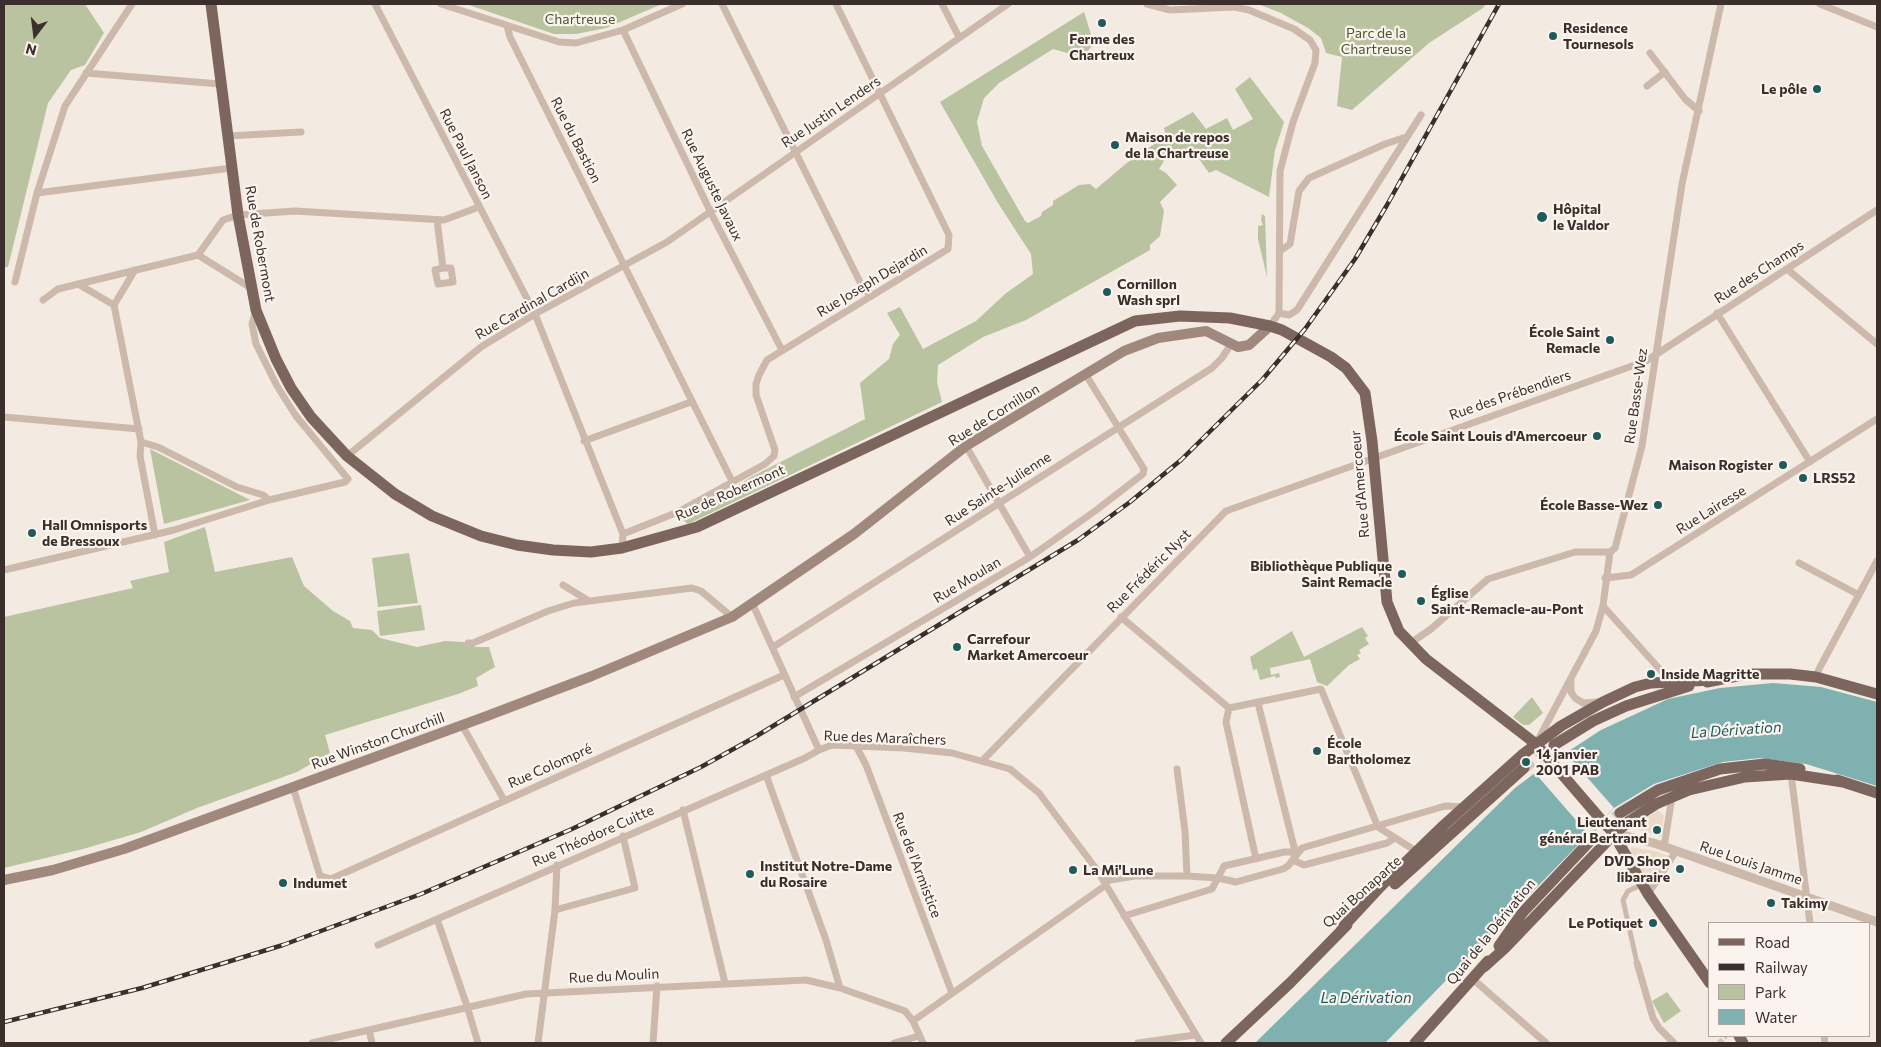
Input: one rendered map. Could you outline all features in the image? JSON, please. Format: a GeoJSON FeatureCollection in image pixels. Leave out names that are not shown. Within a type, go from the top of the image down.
{"type":"FeatureCollection","features":[{"type":"Feature","properties":{"kind":"main road","name":"Rue de Robermont"},"geometry":{"type":"LineString","coordinates":[[211,4],[231,168],[251,288],[256,310],[276,359],[311,417],[346,456],[395,494],[432,516],[481,536],[553,550],[591,552],[622,548],[697,527],[1135,321],[1180,316],[1230,318],[1270,326]]}},
{"type":"Feature","properties":{"kind":"main road"},"geometry":{"type":"LineString","coordinates":[[1230,344],[1238,348],[1250,345],[1270,326]]}},
{"type":"Feature","properties":{"kind":"main road","name":"Rue d'Amercoeur"},"geometry":{"type":"LineString","coordinates":[[1270,326],[1282,330],[1331,357],[1353,376],[1365,393],[1387,602],[1392,619],[1409,644],[1536,744],[1608,827],[1645,889],[1708,980]]}},
{"type":"Feature","properties":{"kind":"main road","name":"Rue de Cornillon"},"geometry":{"type":"LineString","coordinates":[[753,605],[854,534],[966,446],[1124,351],[1158,338],[1206,331],[1221,337],[1230,344]]}},
{"type":"Feature","properties":{"kind":"main road","name":"Rue Winston Churchill"},"geometry":{"type":"LineString","coordinates":[[4,880],[53,870],[124,849],[462,725],[592,676],[732,617],[753,605]]}},
{"type":"Feature","properties":{"kind":"main road"},"geometry":{"type":"LineString","coordinates":[[1342,928],[1416,851],[1536,744],[1603,702],[1635,688],[1664,682],[1713,680],[1753,674],[1816,678],[1874,690]]}},
{"type":"Feature","properties":{"kind":"main road"},"geometry":{"type":"LineString","coordinates":[[1554,745],[1594,721],[1626,706],[1654,696],[1713,680]]}},
{"type":"Feature","properties":{"kind":"main road"},"geometry":{"type":"LineString","coordinates":[[1620,812],[1637,801],[1677,782],[1720,769],[1764,764],[1789,767],[1877,793]]}},
{"type":"Feature","properties":{"kind":"main road","name":"Quai Bonaparte"},"geometry":{"type":"LineString","coordinates":[[1226,1043],[1290,983],[1342,928],[1524,768]]}},
{"type":"Feature","properties":{"kind":"main road"},"geometry":{"type":"LineString","coordinates":[[1484,967],[1505,948],[1608,827],[1689,790],[1732,778],[1791,774],[1843,782]]}},
{"type":"Feature","properties":{"kind":"main road","name":"Quai de la Dérivation"},"geometry":{"type":"LineString","coordinates":[[1415,1043],[1474,980],[1522,912],[1591,840]]}},
{"type":"Feature","properties":{"kind":"street"},"geometry":{"type":"LineString","coordinates":[[15,282],[37,192],[66,106],[132,4]]}},
{"type":"Feature","properties":{"kind":"street","name":"Rue Paul Janson"},"geometry":{"type":"LineString","coordinates":[[375,4],[535,314],[584,441],[623,534]]}},
{"type":"Feature","properties":{"kind":"street"},"geometry":{"type":"LineString","coordinates":[[441,4],[559,42],[576,43],[623,30],[682,4]]}},
{"type":"Feature","properties":{"kind":"street"},"geometry":{"type":"LineString","coordinates":[[722,4],[861,284],[870,296]]}},
{"type":"Feature","properties":{"kind":"street","name":"Rue Joseph Dejardin"},"geometry":{"type":"LineString","coordinates":[[732,481],[765,464],[774,456],[776,450],[759,404],[756,384],[762,366],[782,350],[948,249],[949,238],[836,4]]}},
{"type":"Feature","properties":{"kind":"street"},"geometry":{"type":"LineString","coordinates":[[942,4],[959,37]]}},
{"type":"Feature","properties":{"kind":"street","name":"Rue Justin Lenders"},"geometry":{"type":"LineString","coordinates":[[667,242],[1008,4]]}},
{"type":"Feature","properties":{"kind":"street"},"geometry":{"type":"LineString","coordinates":[[1147,4],[1170,10],[1234,7],[1249,10],[1294,29],[1310,40],[1316,50],[1315,63],[1293,122],[1280,171],[1279,313],[1270,326]]}},
{"type":"Feature","properties":{"kind":"street","name":"Rue Basse-Wez"},"geometry":{"type":"LineString","coordinates":[[1536,744],[1596,630],[1602,606],[1610,552],[1615,548],[1642,446],[1682,184],[1721,4]]}},
{"type":"Feature","properties":{"kind":"street"},"geometry":{"type":"LineString","coordinates":[[1820,4],[1877,27]]}},
{"type":"Feature","properties":{"kind":"street","name":"Rue du Bastion"},"geometry":{"type":"LineString","coordinates":[[506,26],[626,265],[691,402],[732,481]]}},
{"type":"Feature","properties":{"kind":"street","name":"Rue Auguste Javaux"},"geometry":{"type":"LineString","coordinates":[[623,30],[711,213],[782,350]]}},
{"type":"Feature","properties":{"kind":"street"},"geometry":{"type":"LineString","coordinates":[[1650,53],[1685,99],[1699,111]]}},
{"type":"Feature","properties":{"kind":"street"},"geometry":{"type":"LineString","coordinates":[[1647,86],[1665,72]]}},
{"type":"Feature","properties":{"kind":"street"},"geometry":{"type":"LineString","coordinates":[[86,73],[220,84]]}},
{"type":"Feature","properties":{"kind":"street"},"geometry":{"type":"LineString","coordinates":[[1279,313],[1289,315],[1297,310],[1421,115]]}},
{"type":"Feature","properties":{"kind":"street"},"geometry":{"type":"LineString","coordinates":[[227,136],[301,132]]}},
{"type":"Feature","properties":{"kind":"street"},"geometry":{"type":"LineString","coordinates":[[1280,251],[1290,244],[1299,191],[1309,178],[1385,144],[1406,137]]}},
{"type":"Feature","properties":{"kind":"street"},"geometry":{"type":"LineString","coordinates":[[37,192],[231,168]]}},
{"type":"Feature","properties":{"kind":"street"},"geometry":{"type":"LineString","coordinates":[[43,300],[58,289],[198,255],[223,220],[238,215],[294,211],[437,220],[461,215],[479,207]]}},
{"type":"Feature","properties":{"kind":"street","name":"Rue des Champs"},"geometry":{"type":"LineString","coordinates":[[1655,356],[1877,210]]}},
{"type":"Feature","properties":{"kind":"street"},"geometry":{"type":"LineString","coordinates":[[437,220],[443,268]]}},
{"type":"Feature","properties":{"kind":"street","name":"Rue Cardinal Cardijn"},"geometry":{"type":"LineString","coordinates":[[346,456],[481,347],[535,314],[667,242]]}},
{"type":"Feature","properties":{"kind":"street"},"geometry":{"type":"LineString","coordinates":[[198,255],[251,288]]}},
{"type":"Feature","properties":{"kind":"street"},"geometry":{"type":"LineString","coordinates":[[1787,269],[1877,344]]}},
{"type":"Feature","properties":{"kind":"street"},"geometry":{"type":"LineString","coordinates":[[135,270],[114,305],[139,429],[141,442],[140,456],[155,535]]}},
{"type":"Feature","properties":{"kind":"street"},"geometry":{"type":"LineString","coordinates":[[78,284],[114,305]]}},
{"type":"Feature","properties":{"kind":"street"},"geometry":{"type":"LineString","coordinates":[[4,570],[155,535],[269,500],[345,482],[348,478],[296,416],[277,386],[256,344],[252,324],[256,310]]}},
{"type":"Feature","properties":{"kind":"street"},"geometry":{"type":"LineString","coordinates":[[1717,314],[1810,462]]}},
{"type":"Feature","properties":{"kind":"street","name":"Rue Sainte-Julienne"},"geometry":{"type":"LineString","coordinates":[[773,648],[1212,368],[1222,358],[1230,344]]}},
{"type":"Feature","properties":{"kind":"street","name":"Rue des Prébendiers"},"geometry":{"type":"LineString","coordinates":[[1373,460],[1462,425],[1646,361],[1655,356]]}},
{"type":"Feature","properties":{"kind":"street"},"geometry":{"type":"LineString","coordinates":[[1086,375],[1118,427]]}},
{"type":"Feature","properties":{"kind":"street"},"geometry":{"type":"LineString","coordinates":[[584,441],[691,402]]}},
{"type":"Feature","properties":{"kind":"street"},"geometry":{"type":"LineString","coordinates":[[4,418],[139,429]]}},
{"type":"Feature","properties":{"kind":"street","name":"Rue Lairesse"},"geometry":{"type":"LineString","coordinates":[[1605,578],[1631,575],[1877,419]]}},
{"type":"Feature","properties":{"kind":"street","name":"Rue Moulan"},"geometry":{"type":"LineString","coordinates":[[794,698],[1030,557],[1095,511],[1145,472],[1118,427]]}},
{"type":"Feature","properties":{"kind":"street"},"geometry":{"type":"LineString","coordinates":[[141,442],[158,446],[231,484],[263,495],[269,500]]}},
{"type":"Feature","properties":{"kind":"street"},"geometry":{"type":"LineString","coordinates":[[966,446],[1030,557]]}},
{"type":"Feature","properties":{"kind":"street","name":"Rue Frédéric Nyst"},"geometry":{"type":"LineString","coordinates":[[982,760],[1226,511],[1373,460]]}},
{"type":"Feature","properties":{"kind":"street"},"geometry":{"type":"LineString","coordinates":[[622,548],[623,534],[678,512],[732,481]]}},
{"type":"Feature","properties":{"kind":"street"},"geometry":{"type":"LineString","coordinates":[[1409,644],[1431,629],[1488,579],[1575,552],[1610,552]]}},
{"type":"Feature","properties":{"kind":"street"},"geometry":{"type":"LineString","coordinates":[[1816,678],[1877,560]]}},
{"type":"Feature","properties":{"kind":"street"},"geometry":{"type":"LineString","coordinates":[[1799,563],[1858,595]]}},
{"type":"Feature","properties":{"kind":"street"},"geometry":{"type":"LineString","coordinates":[[563,585],[589,601]]}},
{"type":"Feature","properties":{"kind":"street"},"geometry":{"type":"LineString","coordinates":[[468,644],[548,611],[574,603],[692,588],[700,591],[732,617]]}},
{"type":"Feature","properties":{"kind":"street","name":"Rue des Maraîchers"},"geometry":{"type":"LineString","coordinates":[[753,605],[819,750],[832,745],[904,748],[952,753],[982,760],[1016,772],[1040,793],[1060,818],[1105,883],[1201,1043]]}},
{"type":"Feature","properties":{"kind":"street"},"geometry":{"type":"LineString","coordinates":[[1602,606],[1664,674],[1664,682]]}},
{"type":"Feature","properties":{"kind":"street"},"geometry":{"type":"LineString","coordinates":[[1121,617],[1229,708],[1321,689],[1378,827],[1416,851]]}},
{"type":"Feature","properties":{"kind":"street","name":"Rue Colompré"},"geometry":{"type":"LineString","coordinates":[[292,787],[320,876],[331,879],[784,675]]}},
{"type":"Feature","properties":{"kind":"street"},"geometry":{"type":"LineString","coordinates":[[1571,676],[1571,692],[1575,698],[1583,703],[1603,702]]}},
{"type":"Feature","properties":{"kind":"street"},"geometry":{"type":"LineString","coordinates":[[1258,703],[1295,856]]}},
{"type":"Feature","properties":{"kind":"street"},"geometry":{"type":"LineString","coordinates":[[1229,708],[1226,722],[1256,859]]}},
{"type":"Feature","properties":{"kind":"street"},"geometry":{"type":"LineString","coordinates":[[462,725],[504,800]]}},
{"type":"Feature","properties":{"kind":"street","name":"Rue de l'Armistice"},"geometry":{"type":"LineString","coordinates":[[856,746],[866,766],[952,993]]}},
{"type":"Feature","properties":{"kind":"street","name":"Rue Théodore Cuitte"},"geometry":{"type":"LineString","coordinates":[[378,945],[819,750]]}},
{"type":"Feature","properties":{"kind":"street"},"geometry":{"type":"LineString","coordinates":[[1177,770],[1186,831],[1187,876]]}},
{"type":"Feature","properties":{"kind":"street"},"geometry":{"type":"LineString","coordinates":[[1791,774],[1810,922]]}},
{"type":"Feature","properties":{"kind":"street"},"geometry":{"type":"LineString","coordinates":[[766,775],[826,940],[840,988]]}},
{"type":"Feature","properties":{"kind":"street"},"geometry":{"type":"LineString","coordinates":[[1664,847],[1671,803],[1669,798]]}},
{"type":"Feature","properties":{"kind":"street"},"geometry":{"type":"LineString","coordinates":[[923,1043],[913,1021],[1105,883],[1135,876],[1187,876],[1218,878],[1236,882],[1283,869],[1302,848],[1445,806],[1465,807]]}},
{"type":"Feature","properties":{"kind":"street"},"geometry":{"type":"LineString","coordinates":[[683,810],[725,983]]}},
{"type":"Feature","properties":{"kind":"street","name":"Rue Louis Jamme"},"geometry":{"type":"LineString","coordinates":[[1608,827],[1877,922]]}},
{"type":"Feature","properties":{"kind":"street"},"geometry":{"type":"LineString","coordinates":[[555,910],[634,888],[623,836]]}},
{"type":"Feature","properties":{"kind":"street"},"geometry":{"type":"LineString","coordinates":[[1124,916],[1212,890],[1224,866],[1284,852],[1291,852],[1304,865],[1387,843],[1396,838]]}},
{"type":"Feature","properties":{"kind":"street"},"geometry":{"type":"LineString","coordinates":[[1674,1043],[1659,1028],[1653,1018],[1637,962],[1623,900],[1628,892],[1645,889],[1676,851]]}},
{"type":"Feature","properties":{"kind":"street"},"geometry":{"type":"LineString","coordinates":[[538,1043],[555,910],[557,865]]}},
{"type":"Feature","properties":{"kind":"street"},"geometry":{"type":"LineString","coordinates":[[437,919],[468,1006],[478,1043]]}},
{"type":"Feature","properties":{"kind":"street","name":"Rue du Moulin"},"geometry":{"type":"LineString","coordinates":[[312,1043],[526,994],[806,980],[840,988],[905,1011],[913,1021]]}},
{"type":"Feature","properties":{"kind":"street"},"geometry":{"type":"LineString","coordinates":[[1474,980],[1546,1043]]}},
{"type":"Feature","properties":{"kind":"street"},"geometry":{"type":"LineString","coordinates":[[653,1043],[656,986]]}},
{"type":"Feature","properties":{"kind":"street"},"geometry":{"type":"LineString","coordinates":[[369,1030],[372,1043]]}},
{"type":"Feature","properties":{"kind":"street"},"geometry":{"type":"LineString","coordinates":[[1138,1043],[1195,1034]]}},
{"type":"Feature","properties":{"kind":"street"},"geometry":{"type":"LineString","coordinates":[[898,1043],[919,1036]]}},
{"type":"Feature","properties":{"kind":"green space"},"geometry":{"type":"Polygon","coordinates":[[[4,4],[85,4],[104,33],[85,65],[71,70],[48,103],[8,267],[4,267],[4,4]]]}},
{"type":"Feature","properties":{"kind":"green space","name":"Chartreuse"},"geometry":{"type":"Polygon","coordinates":[[[466,4],[662,4],[606,28],[576,34],[554,34],[466,4]]]}},
{"type":"Feature","properties":{"kind":"green space","name":"Parc de la Chartreuse"},"geometry":{"type":"Polygon","coordinates":[[[1258,4],[1486,4],[1483,8],[1429,43],[1352,110],[1337,106],[1342,57],[1326,53],[1321,38],[1308,28],[1281,13],[1258,4]]]}},
{"type":"Feature","properties":{"kind":"green space"},"geometry":{"type":"Polygon","coordinates":[[[1084,12],[1094,44],[1082,57],[1053,49],[999,83],[984,98],[977,122],[982,146],[1025,221],[1028,223],[1041,216],[1042,212],[1053,205],[1053,201],[1079,185],[1090,184],[1096,189],[1128,162],[1166,136],[1164,128],[1193,112],[1206,129],[1227,118],[1233,130],[1253,119],[1235,89],[1250,77],[1284,122],[1275,150],[1269,197],[1216,170],[1209,173],[1195,153],[1170,151],[1159,169],[1166,173],[1177,185],[1160,202],[1164,211],[1160,236],[1150,245],[1150,250],[1026,320],[983,337],[938,365],[937,382],[942,402],[688,524],[680,518],[704,507],[751,477],[865,419],[860,383],[889,359],[893,344],[900,335],[887,313],[900,307],[923,349],[976,321],[1005,294],[1033,274],[1031,254],[998,203],[940,102],[1084,12]]]}},
{"type":"Feature","properties":{"kind":"green space"},"geometry":{"type":"Polygon","coordinates":[[[1262,214],[1265,216],[1267,277],[1258,239],[1258,226],[1263,225],[1261,220],[1262,214]]]}},
{"type":"Feature","properties":{"kind":"green space"},"geometry":{"type":"Polygon","coordinates":[[[150,449],[250,500],[164,524],[150,449]]]}},
{"type":"Feature","properties":{"kind":"green space"},"geometry":{"type":"Polygon","coordinates":[[[205,527],[215,572],[292,557],[304,586],[333,611],[350,621],[353,628],[372,630],[380,638],[417,647],[445,641],[463,642],[476,647],[489,647],[495,667],[476,678],[478,686],[458,694],[325,735],[330,753],[297,772],[197,808],[141,832],[83,849],[4,868],[4,617],[133,588],[130,581],[169,572],[164,542],[205,527]]]}},
{"type":"Feature","properties":{"kind":"green space"},"geometry":{"type":"Polygon","coordinates":[[[409,553],[418,603],[378,607],[372,558],[409,553]]]}},
{"type":"Feature","properties":{"kind":"green space"},"geometry":{"type":"Polygon","coordinates":[[[421,605],[425,630],[380,636],[377,611],[421,605]]]}},
{"type":"Feature","properties":{"kind":"green space"},"geometry":{"type":"Polygon","coordinates":[[[1362,627],[1368,636],[1365,638],[1369,644],[1359,650],[1361,653],[1357,655],[1360,659],[1349,665],[1327,686],[1317,682],[1310,659],[1270,668],[1271,675],[1279,673],[1280,677],[1276,678],[1275,676],[1260,680],[1257,669],[1253,670],[1250,657],[1292,631],[1304,657],[1362,627]]]}},
{"type":"Feature","properties":{"kind":"green space"},"geometry":{"type":"Polygon","coordinates":[[[1532,697],[1543,713],[1529,725],[1523,725],[1513,717],[1532,697]]]}},
{"type":"Feature","properties":{"kind":"green space"},"geometry":{"type":"Polygon","coordinates":[[[1667,992],[1681,1011],[1664,1023],[1652,1001],[1667,992]]]}},
{"type":"Feature","properties":{"kind":"shaded area"},"geometry":{"type":"Polygon","coordinates":[[[1658,811],[1664,815],[1661,837],[1637,829],[1637,823],[1658,811]]]}},
{"type":"Feature","properties":{"kind":"shaded area"},"geometry":{"type":"Polygon","coordinates":[[[1631,847],[1669,856],[1652,879],[1653,882],[1650,885],[1630,852],[1631,847]]]}},
{"type":"Feature","properties":{"kind":"water","name":"La Dérivation"},"geometry":{"type":"Polygon","coordinates":[[[1773,683],[1821,687],[1877,702],[1877,786],[1806,764],[1760,758],[1723,762],[1654,784],[1614,808],[1385,1043],[1255,1043],[1515,788],[1535,773],[1601,730],[1668,699],[1720,688],[1773,683]]]}},
{"type":"Feature","properties":{"kind":"pier"},"geometry":{"type":"Polygon","coordinates":[[[1564,751],[1614,808],[1588,834],[1535,773],[1564,751]]]}},
{"type":"Feature","properties":{"kind":"tunnel"},"geometry":{"type":"LineString","coordinates":[[1524,768],[1550,748]]}},
{"type":"Feature","properties":{"kind":"tunnel"},"geometry":{"type":"LineString","coordinates":[[1591,840],[1620,813]]}},
{"type":"Feature","properties":{"kind":"tunnel"},"geometry":{"type":"LineString","coordinates":[[1719,1043],[1725,1037]]}},
{"type":"Feature","properties":{"kind":"railway"},"geometry":{"type":"LineString","coordinates":[[4,1022],[142,988],[283,945],[421,894],[572,829],[701,767],[755,737],[1078,540],[1130,502],[1181,460],[1262,380],[1305,329],[1355,259],[1499,4]]}},
{"type":"Feature","properties":{"kind":"place","name":"Ferme des Chartreux"},"geometry":{"type":"Point","coordinates":[1102,23]}},
{"type":"Feature","properties":{"kind":"place","name":"Residence Tournesols"},"geometry":{"type":"Point","coordinates":[1553,36]}},
{"type":"Feature","properties":{"kind":"place","name":"Le pôle"},"geometry":{"type":"Point","coordinates":[1817,89]}},
{"type":"Feature","properties":{"kind":"place","name":"Maison de repos de la Chartreuse"},"geometry":{"type":"Point","coordinates":[1115,145]}},
{"type":"Feature","properties":{"kind":"place","name":"Hôpital le Valdor"},"geometry":{"type":"Point","coordinates":[1542,217]}},
{"type":"Feature","properties":{"kind":"place","name":"Cornillon Wash sprl"},"geometry":{"type":"Point","coordinates":[1107,292]}},
{"type":"Feature","properties":{"kind":"place","name":"École Saint Remacle"},"geometry":{"type":"Point","coordinates":[1610,340]}},
{"type":"Feature","properties":{"kind":"place","name":"École Saint Louis d'Amercoeur"},"geometry":{"type":"Point","coordinates":[1597,436]}},
{"type":"Feature","properties":{"kind":"place","name":"Maison Rogister"},"geometry":{"type":"Point","coordinates":[1783,465]}},
{"type":"Feature","properties":{"kind":"place","name":"LRS52"},"geometry":{"type":"Point","coordinates":[1803,478]}},
{"type":"Feature","properties":{"kind":"place","name":"École Basse-Wez"},"geometry":{"type":"Point","coordinates":[1658,505]}},
{"type":"Feature","properties":{"kind":"place","name":"Hall Omnisports de Bressoux"},"geometry":{"type":"Point","coordinates":[32,533]}},
{"type":"Feature","properties":{"kind":"place","name":"Bibliothèque Publique Saint Remacle"},"geometry":{"type":"Point","coordinates":[1402,574]}},
{"type":"Feature","properties":{"kind":"place","name":"Église Saint-Remacle-au-Pont"},"geometry":{"type":"Point","coordinates":[1421,601]}},
{"type":"Feature","properties":{"kind":"place","name":"Carrefour Market Amercoeur"},"geometry":{"type":"Point","coordinates":[957,647]}},
{"type":"Feature","properties":{"kind":"place","name":"Inside Magritte"},"geometry":{"type":"Point","coordinates":[1651,674]}},
{"type":"Feature","properties":{"kind":"place","name":"École Bartholomez"},"geometry":{"type":"Point","coordinates":[1317,751]}},
{"type":"Feature","properties":{"kind":"place","name":"14 janvier 2001 PAB"},"geometry":{"type":"Point","coordinates":[1526,762]}},
{"type":"Feature","properties":{"kind":"place","name":"Lieutenant général Bertrand"},"geometry":{"type":"Point","coordinates":[1657,830]}},
{"type":"Feature","properties":{"kind":"place","name":"DVD Shop libaraire"},"geometry":{"type":"Point","coordinates":[1680,869]}},
{"type":"Feature","properties":{"kind":"place","name":"La Mi'Lune"},"geometry":{"type":"Point","coordinates":[1073,870]}},
{"type":"Feature","properties":{"kind":"place","name":"Institut Notre-Dame du Rosaire"},"geometry":{"type":"Point","coordinates":[750,874]}},
{"type":"Feature","properties":{"kind":"place","name":"Indumet"},"geometry":{"type":"Point","coordinates":[283,883]}},
{"type":"Feature","properties":{"kind":"place","name":"Takimy"},"geometry":{"type":"Point","coordinates":[1771,903]}},
{"type":"Feature","properties":{"kind":"place","name":"Le Potiquet"},"geometry":{"type":"Point","coordinates":[1653,923]}}]}
